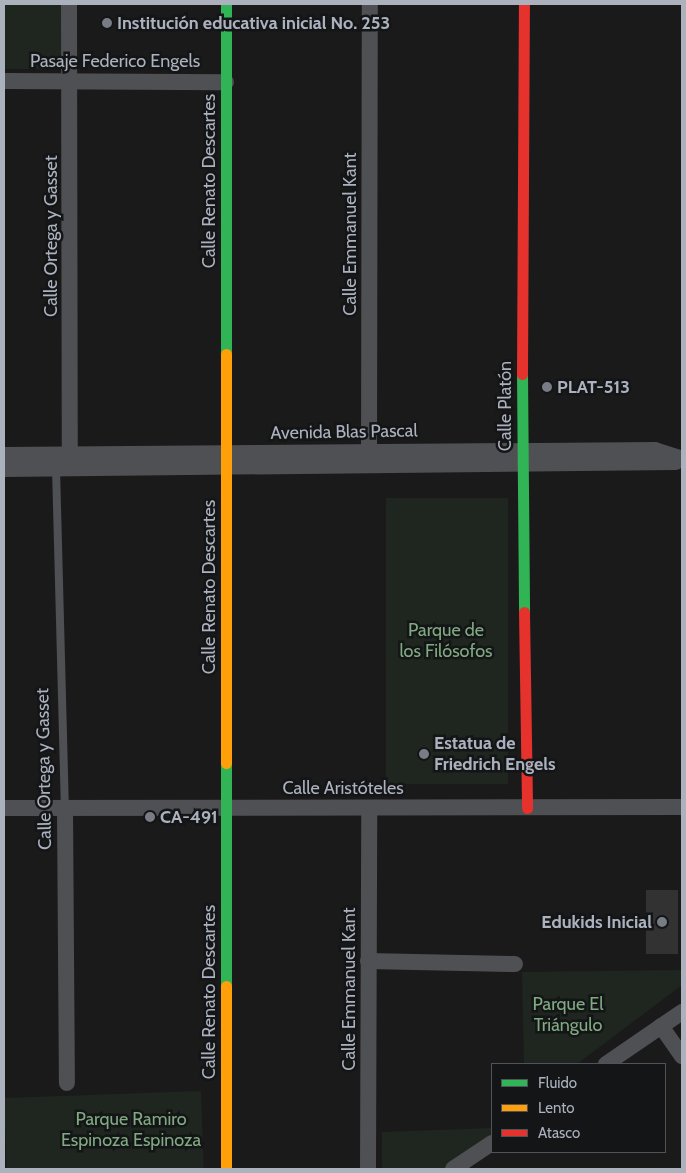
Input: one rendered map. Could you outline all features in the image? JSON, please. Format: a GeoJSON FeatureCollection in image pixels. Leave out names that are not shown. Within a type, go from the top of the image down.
{"type":"FeatureCollection","features":[{"type":"Feature","properties":{"kind":"street","name":"Calle Ortega y Gasset"},"geometry":{"type":"LineString","coordinates":[[63,461],[72,81],[69,4]]}},
{"type":"Feature","properties":{"kind":"street","name":"Calle Renato Descartes"},"geometry":{"type":"LineString","coordinates":[[226,4],[226,1169]]}},
{"type":"Feature","properties":{"kind":"street","name":"Calle Emmanuel Kant"},"geometry":{"type":"LineString","coordinates":[[369,459],[370,4]]}},
{"type":"Feature","properties":{"kind":"street","name":"Calle Platón"},"geometry":{"type":"LineString","coordinates":[[524,4],[522,457],[527,808]]}},
{"type":"Feature","properties":{"kind":"street","name":"Pasaje Federico Engels"},"geometry":{"type":"LineString","coordinates":[[4,81],[226,82]]}},
{"type":"Feature","properties":{"kind":"street","name":"Avenida Blas Pascal"},"geometry":{"type":"LineString","coordinates":[[4,455],[63,461],[369,459],[522,457],[654,450],[682,460]]}},
{"type":"Feature","properties":{"kind":"street","name":"Avenida Blas Pascal"},"geometry":{"type":"LineString","coordinates":[[4,469],[63,461]]}},
{"type":"Feature","properties":{"kind":"street","name":"Calle Aristóteles"},"geometry":{"type":"LineString","coordinates":[[4,808],[682,808]]}},
{"type":"Feature","properties":{"kind":"street","name":"Calle Emmanuel Kant"},"geometry":{"type":"LineString","coordinates":[[368,1169],[370,808]]}},
{"type":"Feature","properties":{"kind":"street","name":"Calle Ortega y Gasset"},"geometry":{"type":"LineString","coordinates":[[65,809],[67,1083]]}},
{"type":"Feature","properties":{"kind":"street"},"geometry":{"type":"LineString","coordinates":[[368,961],[515,964]]}},
{"type":"Feature","properties":{"kind":"street"},"geometry":{"type":"LineString","coordinates":[[607,1063],[682,1012]]}},
{"type":"Feature","properties":{"kind":"street"},"geometry":{"type":"LineString","coordinates":[[661,1026],[682,1056]]}},
{"type":"Feature","properties":{"kind":"street"},"geometry":{"type":"LineString","coordinates":[[454,1169],[491,1143]]}},
{"type":"Feature","properties":{"kind":"lane","name":"Calle Ortega y Gasset"},"geometry":{"type":"LineString","coordinates":[[63,461],[65,809]]}},
{"type":"Feature","properties":{"kind":"green space"},"geometry":{"type":"Polygon","coordinates":[[[4,4],[61,4],[61,69],[4,69],[4,4]]]}},
{"type":"Feature","properties":{"kind":"green space","name":"Parque de los Filósofos"},"geometry":{"type":"Polygon","coordinates":[[[386,498],[508,498],[508,784],[386,784],[386,498]]]}},
{"type":"Feature","properties":{"kind":"green space","name":"Parque El Triángulo"},"geometry":{"type":"Polygon","coordinates":[[[682,970],[682,985],[578,1063],[524,1063],[522,972],[682,970]]]}},
{"type":"Feature","properties":{"kind":"green space","name":"Parque Ramiro Espinoza Espinoza"},"geometry":{"type":"Polygon","coordinates":[[[201,1091],[204,1169],[7,1169],[4,1098],[201,1091]]]}},
{"type":"Feature","properties":{"kind":"green space"},"geometry":{"type":"Polygon","coordinates":[[[491,1128],[491,1135],[444,1169],[382,1169],[382,1132],[491,1128]]]}},
{"type":"Feature","properties":{"kind":"building","name":"Edukids Inicial"},"geometry":{"type":"Polygon","coordinates":[[[646,890],[678,890],[678,954],[646,954],[646,890]]]}},
{"type":"Feature","properties":{"kind":"traffic: fast"},"geometry":{"type":"LineString","coordinates":[[226,4],[226,354]]}},
{"type":"Feature","properties":{"kind":"traffic: fast"},"geometry":{"type":"LineString","coordinates":[[522,374],[524,612]]}},
{"type":"Feature","properties":{"kind":"traffic: fast"},"geometry":{"type":"LineString","coordinates":[[226,763],[226,986]]}},
{"type":"Feature","properties":{"kind":"traffic: slow"},"geometry":{"type":"LineString","coordinates":[[226,354],[226,763]]}},
{"type":"Feature","properties":{"kind":"traffic: slow"},"geometry":{"type":"LineString","coordinates":[[226,986],[226,1169]]}},
{"type":"Feature","properties":{"kind":"traffic: jam"},"geometry":{"type":"LineString","coordinates":[[522,374],[524,4]]}},
{"type":"Feature","properties":{"kind":"traffic: jam"},"geometry":{"type":"LineString","coordinates":[[524,612],[527,808]]}},
{"type":"Feature","properties":{"kind":"place","name":"Institución educativa inicial No. 253"},"geometry":{"type":"Point","coordinates":[107,23]}},
{"type":"Feature","properties":{"kind":"place","name":"PLAT-513"},"geometry":{"type":"Point","coordinates":[547,387]}},
{"type":"Feature","properties":{"kind":"place","name":"Estatua de Friedrich Engels"},"geometry":{"type":"Point","coordinates":[424,754]}},
{"type":"Feature","properties":{"kind":"place","name":"CA-491"},"geometry":{"type":"Point","coordinates":[150,817]}},
{"type":"Feature","properties":{"kind":"place","name":"Edukids Inicial"},"geometry":{"type":"Point","coordinates":[662,922]}}]}
